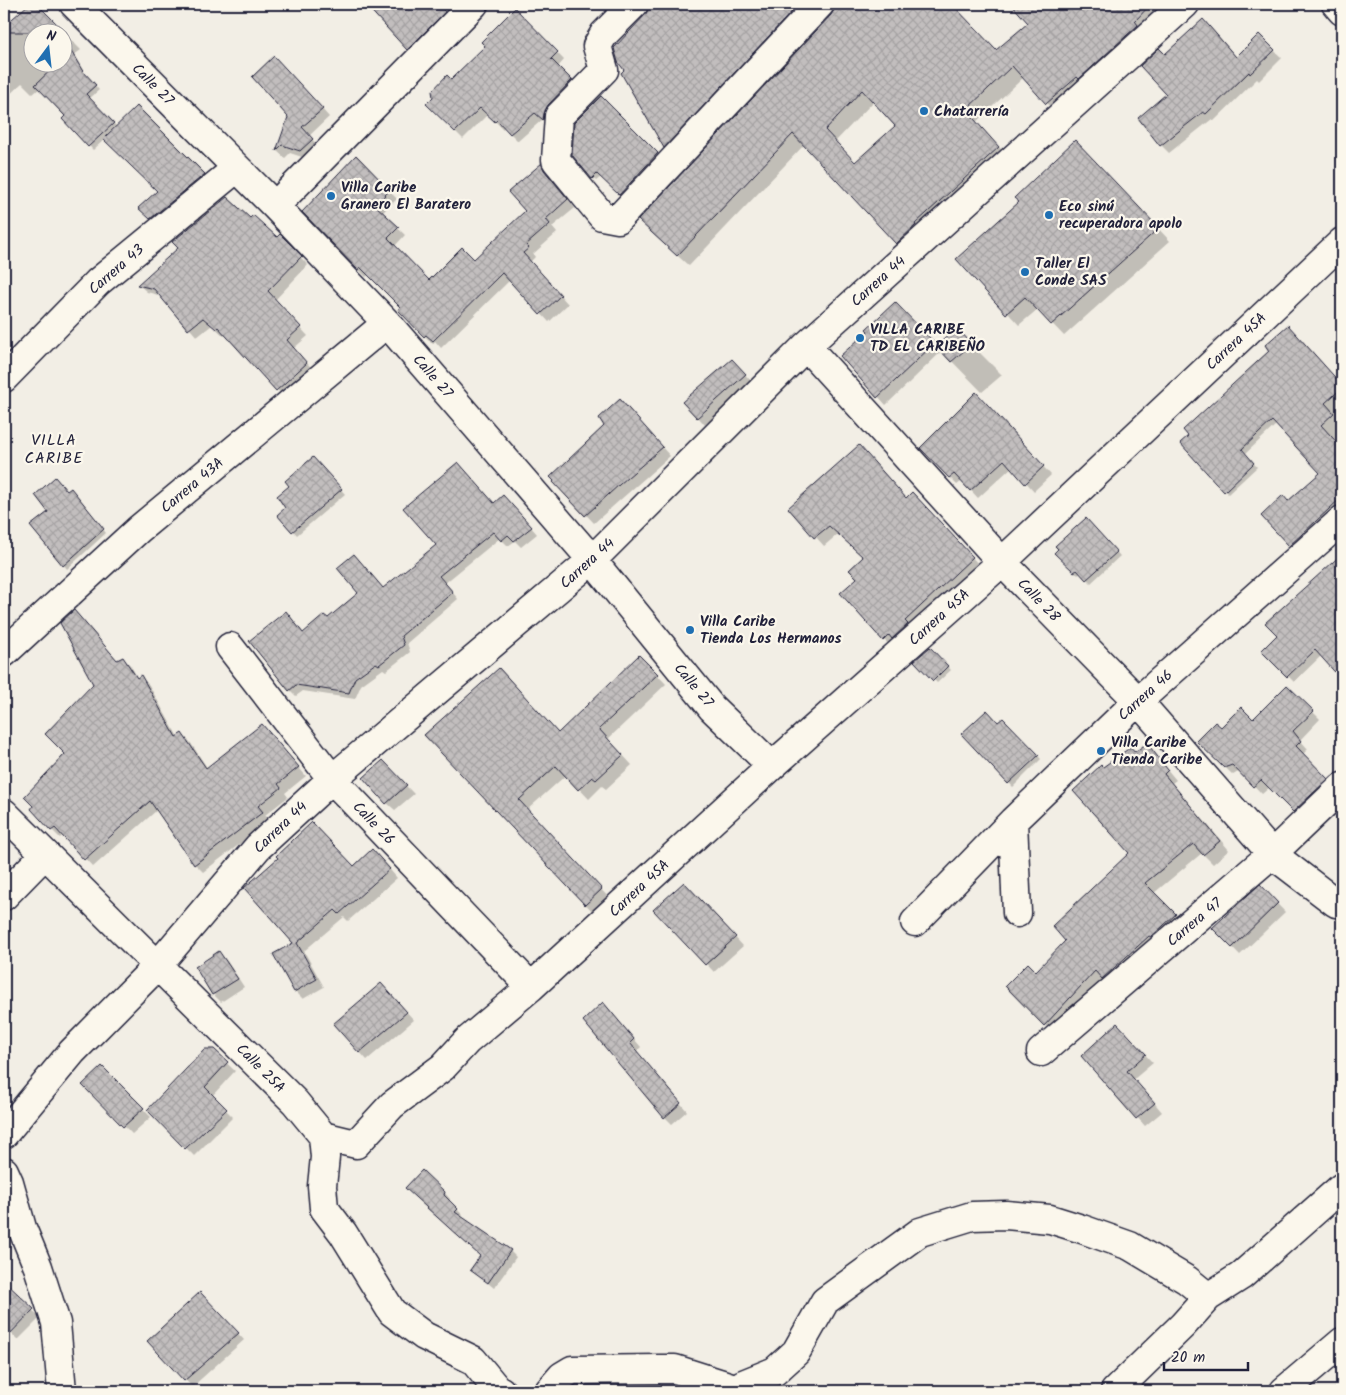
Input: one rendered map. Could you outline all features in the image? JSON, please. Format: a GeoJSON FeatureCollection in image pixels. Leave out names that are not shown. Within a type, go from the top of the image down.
{"type":"FeatureCollection","features":[{"type":"Feature","properties":{"kind":"main road","name":"Calle 27"},"geometry":{"type":"LineString","coordinates":[[74,4],[275,206],[387,323],[592,560],[712,708],[772,766]]}},
{"type":"Feature","properties":{"kind":"main road"},"geometry":{"type":"LineString","coordinates":[[275,206],[474,4]]}},
{"type":"Feature","properties":{"kind":"main road"},"geometry":{"type":"LineString","coordinates":[[634,4],[604,34],[597,46],[604,70],[559,116],[556,160],[602,216],[618,219],[820,4]]}},
{"type":"Feature","properties":{"kind":"main road","name":"Carrera 44"},"geometry":{"type":"LineString","coordinates":[[4,1134],[72,1052],[157,966],[258,847],[332,779],[592,560],[806,346],[1185,4]]}},
{"type":"Feature","properties":{"kind":"main road"},"geometry":{"type":"LineString","coordinates":[[1336,4],[1342,11]]}},
{"type":"Feature","properties":{"kind":"main road","name":"Carrera 43"},"geometry":{"type":"LineString","coordinates":[[4,378],[98,282],[236,168]]}},
{"type":"Feature","properties":{"kind":"main road","name":"Carrera 45A"},"geometry":{"type":"LineString","coordinates":[[531,987],[772,766],[1002,562],[1342,242]]}},
{"type":"Feature","properties":{"kind":"main road","name":"Carrera 43A"},"geometry":{"type":"LineString","coordinates":[[4,653],[139,529],[387,323]]}},
{"type":"Feature","properties":{"kind":"main road","name":"Calle 28"},"geometry":{"type":"LineString","coordinates":[[806,346],[1002,562],[1138,701],[1272,854],[1336,903],[1342,900]]}},
{"type":"Feature","properties":{"kind":"main road","name":"Carrera 46"},"geometry":{"type":"LineString","coordinates":[[916,922],[1012,821],[1138,701],[1342,520]]}},
{"type":"Feature","properties":{"kind":"main road","name":"Calle 26"},"geometry":{"type":"LineString","coordinates":[[230,647],[332,779],[531,987]]}},
{"type":"Feature","properties":{"kind":"main road","name":"Carrera 47"},"geometry":{"type":"LineString","coordinates":[[1041,1052],[1272,854],[1342,787]]}},
{"type":"Feature","properties":{"kind":"main road","name":"Calle 25A"},"geometry":{"type":"LineString","coordinates":[[4,813],[295,1102],[323,1136]]}},
{"type":"Feature","properties":{"kind":"main road"},"geometry":{"type":"LineString","coordinates":[[1012,821],[1017,913]]}},
{"type":"Feature","properties":{"kind":"main road"},"geometry":{"type":"LineString","coordinates":[[4,896],[45,854]]}},
{"type":"Feature","properties":{"kind":"main road"},"geometry":{"type":"LineString","coordinates":[[501,1391],[496,1388],[473,1360],[424,1336],[392,1312],[343,1233],[324,1208],[322,1186],[323,1136],[356,1144],[392,1105],[443,1066],[467,1040],[531,987]]}},
{"type":"Feature","properties":{"kind":"main road"},"geometry":{"type":"LineString","coordinates":[[4,1170],[22,1228],[38,1267],[56,1323],[62,1391]]}},
{"type":"Feature","properties":{"kind":"main road"},"geometry":{"type":"LineString","coordinates":[[1115,1391],[1183,1325],[1208,1297],[1241,1276],[1342,1187]]}},
{"type":"Feature","properties":{"kind":"main road"},"geometry":{"type":"LineString","coordinates":[[549,1391],[562,1376],[572,1370],[601,1369],[675,1369],[736,1390],[743,1384],[775,1371],[796,1352],[826,1301],[920,1232],[972,1216],[1006,1215],[1050,1219],[1082,1229],[1130,1246],[1187,1280],[1208,1297]]}},
{"type":"Feature","properties":{"kind":"main road"},"geometry":{"type":"LineString","coordinates":[[1284,1391],[1342,1342]]}},
{"type":"Feature","properties":{"kind":"building"},"geometry":{"type":"Polygon","coordinates":[[[29,4],[37,4],[55,22],[22,22],[22,32],[4,32],[4,26],[29,4]]]}},
{"type":"Feature","properties":{"kind":"building"},"geometry":{"type":"Polygon","coordinates":[[[365,4],[437,4],[445,12],[407,50],[365,4]]]}},
{"type":"Feature","properties":{"kind":"building"},"geometry":{"type":"Polygon","coordinates":[[[649,4],[799,4],[664,148],[621,73],[624,70],[618,62],[614,48],[645,15],[649,4]]]}},
{"type":"Feature","properties":{"kind":"building"},"geometry":{"type":"Polygon","coordinates":[[[835,4],[952,4],[996,50],[1028,23],[1011,4],[1151,4],[1135,21],[1138,25],[1079,79],[1077,77],[1046,104],[1012,66],[966,110],[999,147],[915,224],[896,244],[793,134],[677,256],[638,220],[831,15],[835,4]],[[862,90],[825,130],[855,162],[895,126],[862,90]]]}},
{"type":"Feature","properties":{"kind":"building"},"geometry":{"type":"Polygon","coordinates":[[[515,8],[558,52],[551,59],[572,80],[548,105],[543,120],[535,113],[510,134],[497,120],[495,122],[480,108],[455,132],[426,104],[433,97],[432,91],[447,75],[451,79],[485,46],[481,42],[515,8]]]}},
{"type":"Feature","properties":{"kind":"building"},"geometry":{"type":"Polygon","coordinates":[[[1203,19],[1236,57],[1259,34],[1275,50],[1250,74],[1249,72],[1206,114],[1203,112],[1160,146],[1138,118],[1166,94],[1140,66],[1159,48],[1165,54],[1203,19]]]}},
{"type":"Feature","properties":{"kind":"building"},"geometry":{"type":"Polygon","coordinates":[[[72,53],[82,70],[96,85],[86,94],[114,123],[88,147],[62,119],[65,116],[35,85],[49,72],[72,72],[72,53]]]}},
{"type":"Feature","properties":{"kind":"building"},"geometry":{"type":"Polygon","coordinates":[[[274,56],[323,109],[302,127],[313,139],[300,151],[282,145],[276,151],[288,117],[252,77],[274,56]]]}},
{"type":"Feature","properties":{"kind":"building"},"geometry":{"type":"Polygon","coordinates":[[[601,96],[658,153],[619,195],[597,174],[592,179],[572,155],[574,123],[601,96]]]}},
{"type":"Feature","properties":{"kind":"building"},"geometry":{"type":"Polygon","coordinates":[[[137,106],[205,174],[150,219],[138,208],[157,191],[103,139],[137,106]]]}},
{"type":"Feature","properties":{"kind":"building"},"geometry":{"type":"Polygon","coordinates":[[[1075,140],[1159,228],[1051,325],[1025,297],[1006,314],[956,259],[1019,202],[1014,198],[1075,140]]]}},
{"type":"Feature","properties":{"kind":"building"},"geometry":{"type":"Polygon","coordinates":[[[356,155],[390,190],[375,205],[399,227],[388,238],[429,280],[462,247],[474,259],[525,211],[508,192],[542,163],[544,170],[568,199],[546,219],[550,224],[526,245],[529,248],[523,253],[561,295],[540,315],[502,273],[433,341],[426,335],[424,337],[398,310],[400,307],[360,267],[358,270],[302,212],[356,155]]]}},
{"type":"Feature","properties":{"kind":"building"},"geometry":{"type":"Polygon","coordinates":[[[227,197],[250,218],[253,215],[277,237],[280,234],[302,256],[268,291],[301,327],[287,340],[307,363],[276,391],[218,327],[216,329],[203,318],[188,330],[154,289],[137,285],[178,248],[172,242],[227,197]]]}},
{"type":"Feature","properties":{"kind":"building"},"geometry":{"type":"Polygon","coordinates":[[[895,302],[935,343],[877,398],[840,356],[868,331],[866,329],[895,302]]]}},
{"type":"Feature","properties":{"kind":"building"},"geometry":{"type":"Polygon","coordinates":[[[1288,325],[1342,385],[1342,388],[1325,403],[1334,413],[1321,425],[1342,448],[1342,497],[1289,546],[1261,516],[1283,495],[1288,501],[1320,473],[1272,421],[1242,449],[1254,463],[1224,492],[1180,443],[1188,436],[1183,430],[1269,351],[1265,345],[1288,325]]]}},
{"type":"Feature","properties":{"kind":"building"},"geometry":{"type":"Polygon","coordinates":[[[957,328],[972,344],[951,362],[936,346],[957,328]]]}},
{"type":"Feature","properties":{"kind":"building"},"geometry":{"type":"Polygon","coordinates":[[[732,359],[746,374],[697,418],[682,402],[732,359]]]}},
{"type":"Feature","properties":{"kind":"building"},"geometry":{"type":"Polygon","coordinates":[[[976,392],[1044,466],[1025,484],[1004,460],[970,491],[954,474],[949,478],[920,448],[976,392]]]}},
{"type":"Feature","properties":{"kind":"building"},"geometry":{"type":"Polygon","coordinates":[[[620,399],[663,447],[585,516],[550,477],[604,426],[599,418],[620,399]]]}},
{"type":"Feature","properties":{"kind":"building"},"geometry":{"type":"Polygon","coordinates":[[[859,445],[906,498],[912,492],[973,557],[905,621],[908,624],[892,639],[889,635],[883,641],[840,593],[857,578],[849,570],[863,557],[829,526],[814,538],[788,508],[859,445]]]}},
{"type":"Feature","properties":{"kind":"building"},"geometry":{"type":"Polygon","coordinates":[[[313,457],[342,489],[292,532],[277,515],[285,508],[277,496],[289,486],[285,481],[313,457]]]}},
{"type":"Feature","properties":{"kind":"building"},"geometry":{"type":"Polygon","coordinates":[[[458,462],[494,503],[503,495],[532,527],[514,541],[508,535],[501,541],[493,532],[439,576],[453,592],[401,636],[404,645],[379,665],[376,663],[355,678],[349,693],[296,685],[289,691],[249,641],[286,611],[303,633],[324,615],[328,618],[358,593],[337,568],[354,554],[383,588],[436,545],[403,508],[458,462]]]}},
{"type":"Feature","properties":{"kind":"building"},"geometry":{"type":"Polygon","coordinates":[[[55,477],[67,491],[71,488],[104,529],[63,566],[30,526],[48,512],[35,495],[55,477]]]}},
{"type":"Feature","properties":{"kind":"building"},"geometry":{"type":"Polygon","coordinates":[[[1086,518],[1117,552],[1086,580],[1077,570],[1074,572],[1054,553],[1058,549],[1055,546],[1086,518]]]}},
{"type":"Feature","properties":{"kind":"building"},"geometry":{"type":"Polygon","coordinates":[[[1342,554],[1342,680],[1315,650],[1287,677],[1261,651],[1277,635],[1265,623],[1342,554]]]}},
{"type":"Feature","properties":{"kind":"building"},"geometry":{"type":"Polygon","coordinates":[[[74,610],[117,660],[123,657],[137,678],[141,675],[176,737],[182,733],[206,768],[262,724],[299,767],[278,784],[281,788],[258,806],[263,812],[194,865],[150,801],[84,860],[55,828],[51,831],[31,809],[33,806],[24,797],[65,754],[45,734],[93,684],[60,623],[74,610]]]}},
{"type":"Feature","properties":{"kind":"building"},"geometry":{"type":"Polygon","coordinates":[[[930,647],[948,666],[933,681],[914,661],[930,647]]]}},
{"type":"Feature","properties":{"kind":"building"},"geometry":{"type":"Polygon","coordinates":[[[639,655],[658,674],[599,729],[623,755],[596,780],[592,777],[578,790],[556,766],[519,800],[602,889],[585,905],[424,735],[499,668],[558,733],[639,655]]]}},
{"type":"Feature","properties":{"kind":"building"},"geometry":{"type":"Polygon","coordinates":[[[1287,685],[1314,711],[1293,731],[1301,741],[1296,746],[1328,779],[1293,812],[1261,780],[1253,787],[1232,765],[1224,768],[1196,741],[1215,722],[1221,727],[1241,707],[1253,719],[1287,685]]]}},
{"type":"Feature","properties":{"kind":"building"},"geometry":{"type":"Polygon","coordinates":[[[987,710],[998,722],[1003,718],[1039,755],[1008,784],[961,734],[987,710]]]}},
{"type":"Feature","properties":{"kind":"building"},"geometry":{"type":"Polygon","coordinates":[[[1147,743],[1168,770],[1164,774],[1220,841],[1203,855],[1193,844],[1145,883],[1176,914],[1102,979],[1095,971],[1044,1026],[1005,986],[1028,963],[1036,971],[1065,941],[1052,926],[1129,853],[1073,791],[1101,765],[1103,767],[1131,747],[1135,752],[1147,743]]]}},
{"type":"Feature","properties":{"kind":"building"},"geometry":{"type":"Polygon","coordinates":[[[383,760],[407,785],[386,804],[363,778],[383,760]]]}},
{"type":"Feature","properties":{"kind":"building"},"geometry":{"type":"Polygon","coordinates":[[[312,822],[354,866],[372,849],[390,869],[339,914],[335,910],[297,943],[317,979],[294,992],[273,954],[293,943],[244,888],[278,858],[276,856],[312,822]]]}},
{"type":"Feature","properties":{"kind":"building"},"geometry":{"type":"Polygon","coordinates":[[[684,882],[736,937],[705,965],[653,910],[684,882]]]}},
{"type":"Feature","properties":{"kind":"building"},"geometry":{"type":"Polygon","coordinates":[[[1260,884],[1278,903],[1232,948],[1212,928],[1260,884]]]}},
{"type":"Feature","properties":{"kind":"building"},"geometry":{"type":"Polygon","coordinates":[[[219,951],[238,979],[212,995],[195,967],[219,951]]]}},
{"type":"Feature","properties":{"kind":"building"},"geometry":{"type":"Polygon","coordinates":[[[381,983],[407,1012],[359,1053],[333,1024],[381,983]]]}},
{"type":"Feature","properties":{"kind":"building"},"geometry":{"type":"Polygon","coordinates":[[[603,1002],[634,1039],[630,1043],[681,1103],[664,1118],[583,1021],[603,1002]]]}},
{"type":"Feature","properties":{"kind":"building"},"geometry":{"type":"Polygon","coordinates":[[[1117,1023],[1146,1054],[1127,1071],[1155,1103],[1136,1119],[1081,1056],[1117,1023]]]}},
{"type":"Feature","properties":{"kind":"building"},"geometry":{"type":"Polygon","coordinates":[[[205,1049],[214,1049],[228,1062],[205,1087],[227,1109],[185,1149],[147,1110],[205,1049]]]}},
{"type":"Feature","properties":{"kind":"building"},"geometry":{"type":"Polygon","coordinates":[[[102,1066],[144,1108],[123,1127],[82,1085],[102,1066]]]}},
{"type":"Feature","properties":{"kind":"building"},"geometry":{"type":"Polygon","coordinates":[[[422,1170],[445,1192],[444,1195],[458,1209],[455,1212],[511,1250],[488,1283],[470,1270],[480,1256],[405,1188],[422,1170]]]}},
{"type":"Feature","properties":{"kind":"building"},"geometry":{"type":"Polygon","coordinates":[[[4,1281],[34,1309],[4,1340],[4,1281]]]}},
{"type":"Feature","properties":{"kind":"building"},"geometry":{"type":"Polygon","coordinates":[[[200,1292],[239,1333],[184,1381],[147,1341],[200,1292]]]}},
{"type":"Feature","properties":{"kind":"place","name":"Chatarrería"},"geometry":{"type":"Point","coordinates":[924,111]}},
{"type":"Feature","properties":{"kind":"place","name":"Villa Caribe Granero El Baratero"},"geometry":{"type":"Point","coordinates":[331,196]}},
{"type":"Feature","properties":{"kind":"place","name":"Eco sinú recuperadora apolo"},"geometry":{"type":"Point","coordinates":[1049,215]}},
{"type":"Feature","properties":{"kind":"place","name":"Taller El Conde SAS"},"geometry":{"type":"Point","coordinates":[1025,272]}},
{"type":"Feature","properties":{"kind":"place","name":"VILLA CARIBE TD EL CARIBEÑO"},"geometry":{"type":"Point","coordinates":[860,338]}},
{"type":"Feature","properties":{"kind":"place","name":"Villa Caribe Tienda Los Hermanos"},"geometry":{"type":"Point","coordinates":[690,630]}},
{"type":"Feature","properties":{"kind":"place","name":"Villa Caribe Tienda Caribe"},"geometry":{"type":"Point","coordinates":[1101,751]}},
{"type":"Feature","properties":{"kind":"district","name":"VILLA CARIBE"},"geometry":{"type":"Point","coordinates":[54,448]}}]}
